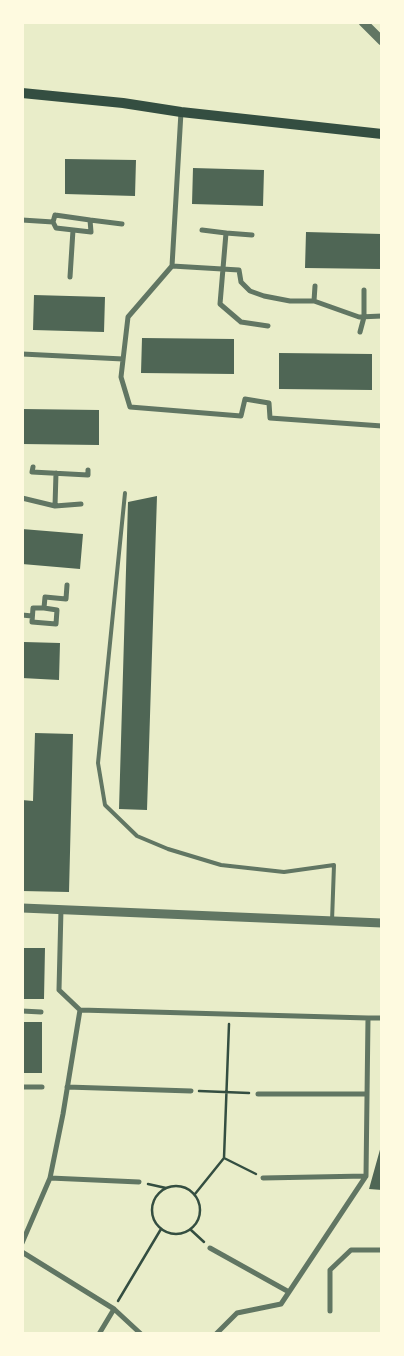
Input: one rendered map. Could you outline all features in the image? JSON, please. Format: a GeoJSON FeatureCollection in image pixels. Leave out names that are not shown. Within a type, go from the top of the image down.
{"type":"FeatureCollection","features":[{"type":"Feature","properties":{"kind":"main road"},"geometry":{"type":"LineString","coordinates":[[22,93],[124,103],[181,112],[382,134]]}},
{"type":"Feature","properties":{"kind":"street"},"geometry":{"type":"LineString","coordinates":[[363,22],[382,41]]}},
{"type":"Feature","properties":{"kind":"street"},"geometry":{"type":"LineString","coordinates":[[181,112],[172,266],[128,317],[121,377],[130,407],[241,416],[245,399],[270,402],[270,418],[382,426]]}},
{"type":"Feature","properties":{"kind":"street"},"geometry":{"type":"LineString","coordinates":[[90,220],[91,232],[56,228],[54,222],[55,215],[122,224]]}},
{"type":"Feature","properties":{"kind":"street"},"geometry":{"type":"LineString","coordinates":[[22,220],[54,222]]}},
{"type":"Feature","properties":{"kind":"street"},"geometry":{"type":"LineString","coordinates":[[70,277],[73,230]]}},
{"type":"Feature","properties":{"kind":"street"},"geometry":{"type":"LineString","coordinates":[[202,230],[252,235]]}},
{"type":"Feature","properties":{"kind":"street"},"geometry":{"type":"LineString","coordinates":[[226,233],[220,304],[241,322],[268,326]]}},
{"type":"Feature","properties":{"kind":"street"},"geometry":{"type":"LineString","coordinates":[[172,266],[238,270],[241,282],[250,291],[264,296],[314,301],[337,310],[364,317],[382,316]]}},
{"type":"Feature","properties":{"kind":"street"},"geometry":{"type":"LineString","coordinates":[[314,301],[315,286]]}},
{"type":"Feature","properties":{"kind":"street"},"geometry":{"type":"LineString","coordinates":[[360,332],[364,317],[364,290]]}},
{"type":"Feature","properties":{"kind":"street"},"geometry":{"type":"LineString","coordinates":[[22,354],[123,359]]}},
{"type":"Feature","properties":{"kind":"street"},"geometry":{"type":"LineString","coordinates":[[33,466],[32,472],[88,475],[88,470]]}},
{"type":"Feature","properties":{"kind":"street"},"geometry":{"type":"LineString","coordinates":[[55,506],[56,473]]}},
{"type":"Feature","properties":{"kind":"street"},"geometry":{"type":"LineString","coordinates":[[22,498],[55,506],[81,504]]}},
{"type":"Feature","properties":{"kind":"street"},"geometry":{"type":"LineString","coordinates":[[44,608],[45,597],[66,599],[67,585]]}},
{"type":"Feature","properties":{"kind":"street"},"geometry":{"type":"LineString","coordinates":[[33,608],[44,608],[57,610],[56,624],[32,622],[33,608]]}},
{"type":"Feature","properties":{"kind":"street"},"geometry":{"type":"LineString","coordinates":[[22,615],[32,616]]}},
{"type":"Feature","properties":{"kind":"street"},"geometry":{"type":"LineString","coordinates":[[22,908],[382,923]]}},
{"type":"Feature","properties":{"kind":"street"},"geometry":{"type":"LineString","coordinates":[[61,909],[60,990],[80,1010],[382,1018]]}},
{"type":"Feature","properties":{"kind":"street"},"geometry":{"type":"LineString","coordinates":[[22,1243],[50,1178],[80,1010]]}},
{"type":"Feature","properties":{"kind":"street"},"geometry":{"type":"LineString","coordinates":[[22,1011],[41,1012]]}},
{"type":"Feature","properties":{"kind":"street"},"geometry":{"type":"LineString","coordinates":[[216,1334],[237,1313],[281,1304],[366,1176],[368,1018]]}},
{"type":"Feature","properties":{"kind":"street"},"geometry":{"type":"LineString","coordinates":[[22,1087],[42,1087]]}},
{"type":"Feature","properties":{"kind":"street"},"geometry":{"type":"LineString","coordinates":[[67,1087],[191,1090]]}},
{"type":"Feature","properties":{"kind":"street"},"geometry":{"type":"LineString","coordinates":[[258,1094],[367,1094]]}},
{"type":"Feature","properties":{"kind":"street"},"geometry":{"type":"LineString","coordinates":[[263,1178],[366,1176]]}},
{"type":"Feature","properties":{"kind":"street"},"geometry":{"type":"LineString","coordinates":[[50,1178],[139,1182]]}},
{"type":"Feature","properties":{"kind":"street"},"geometry":{"type":"LineString","coordinates":[[210,1248],[289,1292]]}},
{"type":"Feature","properties":{"kind":"street"},"geometry":{"type":"LineString","coordinates":[[330,1310],[330,1270],[351,1250],[382,1250]]}},
{"type":"Feature","properties":{"kind":"street"},"geometry":{"type":"LineString","coordinates":[[22,1252],[114,1309],[141,1334]]}},
{"type":"Feature","properties":{"kind":"street"},"geometry":{"type":"LineString","coordinates":[[99,1334],[114,1309]]}},
{"type":"Feature","properties":{"kind":"lane"},"geometry":{"type":"LineString","coordinates":[[125,493],[98,763],[105,805],[137,836],[168,849],[221,865],[284,872],[334,864],[332,921]]}},
{"type":"Feature","properties":{"kind":"path"},"geometry":{"type":"LineString","coordinates":[[195,1194],[224,1158],[230,1014]]}},
{"type":"Feature","properties":{"kind":"path"},"geometry":{"type":"LineString","coordinates":[[191,1090],[258,1094]]}},
{"type":"Feature","properties":{"kind":"path"},"geometry":{"type":"LineString","coordinates":[[224,1158],[263,1178]]}},
{"type":"Feature","properties":{"kind":"path"},"geometry":{"type":"LineString","coordinates":[[139,1182],[166,1188]]}},
{"type":"Feature","properties":{"kind":"path"},"geometry":{"type":"LineString","coordinates":[[182,1186],[195,1194],[199,1201],[200,1217],[190,1230],[176,1234],[161,1229],[152,1215],[154,1199],[166,1188],[182,1186]]}},
{"type":"Feature","properties":{"kind":"path"},"geometry":{"type":"LineString","coordinates":[[114,1309],[161,1229]]}},
{"type":"Feature","properties":{"kind":"path"},"geometry":{"type":"LineString","coordinates":[[190,1230],[210,1248]]}},
{"type":"Feature","properties":{"kind":"building"},"geometry":{"type":"Polygon","coordinates":[[[65,159],[136,160],[135,196],[65,194],[65,159]]]}},
{"type":"Feature","properties":{"kind":"building"},"geometry":{"type":"Polygon","coordinates":[[[193,168],[264,170],[263,206],[192,204],[193,168]]]}},
{"type":"Feature","properties":{"kind":"building"},"geometry":{"type":"Polygon","coordinates":[[[306,232],[382,234],[382,269],[305,268],[306,232]]]}},
{"type":"Feature","properties":{"kind":"building"},"geometry":{"type":"Polygon","coordinates":[[[34,295],[105,297],[104,332],[33,330],[34,295]]]}},
{"type":"Feature","properties":{"kind":"building"},"geometry":{"type":"Polygon","coordinates":[[[142,338],[234,339],[234,374],[141,373],[142,338]]]}},
{"type":"Feature","properties":{"kind":"building"},"geometry":{"type":"Polygon","coordinates":[[[279,353],[372,354],[372,390],[279,389],[279,353]]]}},
{"type":"Feature","properties":{"kind":"building"},"geometry":{"type":"Polygon","coordinates":[[[22,409],[99,410],[99,445],[22,444],[22,409]]]}},
{"type":"Feature","properties":{"kind":"building"},"geometry":{"type":"Polygon","coordinates":[[[157,496],[147,810],[119,809],[128,502],[157,496]]]}},
{"type":"Feature","properties":{"kind":"building"},"geometry":{"type":"Polygon","coordinates":[[[22,529],[83,534],[80,569],[22,564],[22,529]]]}},
{"type":"Feature","properties":{"kind":"building"},"geometry":{"type":"Polygon","coordinates":[[[24,642],[60,643],[59,680],[22,678],[24,642]]]}},
{"type":"Feature","properties":{"kind":"building"},"geometry":{"type":"Polygon","coordinates":[[[35,733],[73,734],[69,892],[22,891],[22,800],[33,801],[35,733]]]}},
{"type":"Feature","properties":{"kind":"building"},"geometry":{"type":"Polygon","coordinates":[[[22,948],[45,948],[44,999],[22,999],[22,948]]]}},
{"type":"Feature","properties":{"kind":"building"},"geometry":{"type":"Polygon","coordinates":[[[22,1022],[42,1022],[42,1073],[22,1073],[22,1022]]]}},
{"type":"Feature","properties":{"kind":"building"},"geometry":{"type":"Polygon","coordinates":[[[381,1146],[382,1190],[369,1189],[381,1146]]]}}]}
